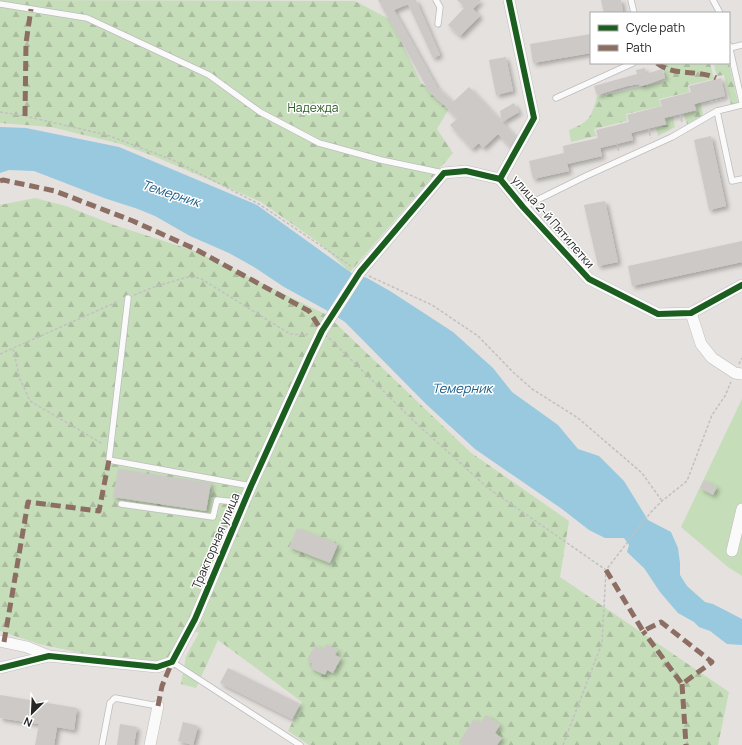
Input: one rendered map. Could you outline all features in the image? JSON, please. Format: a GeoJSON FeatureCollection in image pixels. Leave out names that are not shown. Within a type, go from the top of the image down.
{"type":"FeatureCollection","features":[{"type":"Feature","properties":{"kind":"street","name":"улица 2-й Пятилетки"},"geometry":{"type":"LineString","coordinates":[[500,179],[534,118],[509,0]]}},
{"type":"Feature","properties":{"kind":"street","name":"улица 2-й Пятилетки"},"geometry":{"type":"LineString","coordinates":[[444,173],[466,171],[500,179],[523,207],[589,279],[658,314],[691,313],[742,285]]}},
{"type":"Feature","properties":{"kind":"street","name":"Тракторная улица"},"geometry":{"type":"LineString","coordinates":[[172,662],[195,619],[251,486],[322,331],[359,274],[444,173]]}},
{"type":"Feature","properties":{"kind":"street"},"geometry":{"type":"LineString","coordinates":[[691,313],[701,344],[712,358],[738,373]]}},
{"type":"Feature","properties":{"kind":"street"},"geometry":{"type":"LineString","coordinates":[[732,551],[742,511]]}},
{"type":"Feature","properties":{"kind":"street"},"geometry":{"type":"LineString","coordinates":[[0,641],[27,647],[49,656],[157,667],[172,662]]}},
{"type":"Feature","properties":{"kind":"street"},"geometry":{"type":"LineString","coordinates":[[0,668],[49,656]]}},
{"type":"Feature","properties":{"kind":"street"},"geometry":{"type":"LineString","coordinates":[[150,745],[158,706]]}},
{"type":"Feature","properties":{"kind":"lane"},"geometry":{"type":"LineString","coordinates":[[436,0],[440,7],[438,24]]}},
{"type":"Feature","properties":{"kind":"lane"},"geometry":{"type":"LineString","coordinates":[[631,0],[634,12]]}},
{"type":"Feature","properties":{"kind":"lane"},"geometry":{"type":"LineString","coordinates":[[713,0],[719,12]]}},
{"type":"Feature","properties":{"kind":"lane"},"geometry":{"type":"LineString","coordinates":[[0,4],[87,18],[209,75],[260,112],[319,144],[381,160],[444,173]]}},
{"type":"Feature","properties":{"kind":"lane"},"geometry":{"type":"LineString","coordinates":[[730,46],[742,45]]}},
{"type":"Feature","properties":{"kind":"lane"},"geometry":{"type":"LineString","coordinates":[[730,50],[742,102]]}},
{"type":"Feature","properties":{"kind":"lane"},"geometry":{"type":"LineString","coordinates":[[556,98],[631,64]]}},
{"type":"Feature","properties":{"kind":"lane"},"geometry":{"type":"LineString","coordinates":[[523,207],[672,137],[717,111],[742,105]]}},
{"type":"Feature","properties":{"kind":"lane"},"geometry":{"type":"LineString","coordinates":[[717,111],[732,181],[742,179]]}},
{"type":"Feature","properties":{"kind":"lane"},"geometry":{"type":"LineString","coordinates":[[128,298],[109,460],[251,486]]}},
{"type":"Feature","properties":{"kind":"lane"},"geometry":{"type":"LineString","coordinates":[[121,504],[213,517],[216,500],[244,503]]}},
{"type":"Feature","properties":{"kind":"lane"},"geometry":{"type":"LineString","coordinates":[[172,662],[300,745]]}},
{"type":"Feature","properties":{"kind":"lane"},"geometry":{"type":"LineString","coordinates":[[102,745],[110,703],[114,698],[158,706]]}},
{"type":"Feature","properties":{"kind":"path"},"geometry":{"type":"LineString","coordinates":[[710,102],[728,98]]}},
{"type":"Feature","properties":{"kind":"path"},"geometry":{"type":"LineString","coordinates":[[648,128],[653,146]]}},
{"type":"Feature","properties":{"kind":"path"},"geometry":{"type":"LineString","coordinates":[[617,144],[621,160]]}},
{"type":"Feature","properties":{"kind":"path"},"geometry":{"type":"LineString","coordinates":[[0,354],[157,286],[188,276],[200,278],[290,334],[303,335],[322,331],[418,425],[488,488],[606,570]]}},
{"type":"Feature","properties":{"kind":"path"},"geometry":{"type":"LineString","coordinates":[[13,349],[20,379],[30,401],[110,449]]}},
{"type":"Feature","properties":{"kind":"path"},"geometry":{"type":"LineString","coordinates":[[563,745],[602,643],[606,570],[651,512],[662,501],[688,481],[712,415],[738,373],[742,358]]}},
{"type":"Feature","properties":{"kind":"green space","name":"Надежда"},"geometry":{"type":"Polygon","coordinates":[[[0,0],[355,1],[391,20],[421,83],[451,105],[437,129],[453,153],[350,272],[318,242],[261,202],[156,157],[121,144],[51,127],[0,123],[0,0]]]}},
{"type":"Feature","properties":{"kind":"green space"},"geometry":{"type":"Polygon","coordinates":[[[662,64],[710,64],[714,79],[688,85],[689,92],[659,99],[661,106],[626,114],[627,121],[594,129],[596,136],[571,142],[569,130],[585,122],[591,115],[597,97],[666,81],[662,64]]]}},
{"type":"Feature","properties":{"kind":"green space"},"geometry":{"type":"Polygon","coordinates":[[[729,64],[738,103],[731,105],[724,75],[717,76],[714,65],[729,64]]]}},
{"type":"Feature","properties":{"kind":"green space"},"geometry":{"type":"Polygon","coordinates":[[[701,103],[703,115],[687,124],[684,114],[697,111],[696,104],[701,103]]]}},
{"type":"Feature","properties":{"kind":"green space"},"geometry":{"type":"Polygon","coordinates":[[[673,117],[675,127],[658,136],[656,128],[667,125],[666,118],[673,117]]]}},
{"type":"Feature","properties":{"kind":"green space"},"geometry":{"type":"Polygon","coordinates":[[[35,198],[66,206],[114,225],[195,251],[327,315],[470,452],[569,521],[560,577],[729,692],[718,745],[309,745],[288,731],[302,702],[218,640],[196,688],[181,684],[186,656],[199,633],[185,627],[167,660],[143,663],[105,658],[39,644],[0,631],[0,205],[35,198]]]}},
{"type":"Feature","properties":{"kind":"green space"},"geometry":{"type":"Polygon","coordinates":[[[742,399],[742,576],[728,567],[681,527],[742,399]]]}},
{"type":"Feature","properties":{"kind":"water","name":"Темерник"},"geometry":{"type":"Polygon","coordinates":[[[0,127],[26,128],[119,147],[257,205],[353,274],[367,278],[390,291],[453,332],[493,368],[512,392],[558,425],[578,449],[599,456],[624,481],[648,520],[671,532],[678,548],[680,575],[687,586],[705,602],[713,604],[742,619],[742,645],[727,644],[710,631],[699,627],[694,622],[678,613],[660,592],[644,568],[627,552],[629,545],[624,538],[605,538],[589,530],[562,509],[475,449],[426,404],[345,322],[328,311],[284,287],[254,267],[229,253],[190,236],[155,216],[34,171],[9,170],[0,173],[0,127]]]}},
{"type":"Feature","properties":{"kind":"building"},"geometry":{"type":"Polygon","coordinates":[[[378,0],[416,0],[440,55],[433,58],[408,4],[394,10],[437,87],[453,102],[469,87],[516,137],[510,147],[498,134],[483,148],[479,143],[472,149],[450,125],[457,119],[430,93],[378,0]]]}},
{"type":"Feature","properties":{"kind":"building"},"geometry":{"type":"Polygon","coordinates":[[[457,0],[481,0],[473,9],[480,16],[460,36],[448,25],[465,7],[457,0]]]}},
{"type":"Feature","properties":{"kind":"building"},"geometry":{"type":"Polygon","coordinates":[[[601,0],[621,0],[623,12],[604,12],[601,0]]]}},
{"type":"Feature","properties":{"kind":"building"},"geometry":{"type":"Polygon","coordinates":[[[590,34],[590,53],[533,63],[530,44],[590,34]]]}},
{"type":"Feature","properties":{"kind":"building"},"geometry":{"type":"Polygon","coordinates":[[[506,57],[513,91],[496,95],[489,60],[506,57]]]}},
{"type":"Feature","properties":{"kind":"building"},"geometry":{"type":"Polygon","coordinates":[[[645,68],[646,74],[662,69],[665,78],[640,86],[639,84],[627,86],[597,95],[594,86],[637,74],[636,70],[645,68]]]}},
{"type":"Feature","properties":{"kind":"building"},"geometry":{"type":"Polygon","coordinates":[[[721,78],[725,96],[694,104],[696,110],[664,118],[666,124],[631,133],[633,140],[600,148],[602,156],[567,164],[569,171],[533,179],[529,161],[564,153],[563,146],[598,138],[596,130],[629,122],[627,115],[662,106],[660,100],[691,92],[689,86],[721,78]]]}},
{"type":"Feature","properties":{"kind":"building"},"geometry":{"type":"Polygon","coordinates":[[[514,103],[519,112],[502,122],[500,111],[514,103]]]}},
{"type":"Feature","properties":{"kind":"building"},"geometry":{"type":"Polygon","coordinates":[[[711,136],[726,206],[709,210],[694,140],[711,136]]]}},
{"type":"Feature","properties":{"kind":"building"},"geometry":{"type":"Polygon","coordinates":[[[605,201],[618,262],[598,266],[584,205],[605,201]]]}},
{"type":"Feature","properties":{"kind":"building"},"geometry":{"type":"Polygon","coordinates":[[[742,241],[742,262],[632,286],[628,266],[742,241]]]}},
{"type":"Feature","properties":{"kind":"building"},"geometry":{"type":"Polygon","coordinates":[[[118,469],[211,483],[206,511],[113,497],[118,469]]]}},
{"type":"Feature","properties":{"kind":"building"},"geometry":{"type":"Polygon","coordinates":[[[704,480],[717,487],[713,495],[700,488],[704,480]]]}},
{"type":"Feature","properties":{"kind":"building"},"geometry":{"type":"Polygon","coordinates":[[[297,528],[338,544],[330,563],[289,547],[297,528]]]}},
{"type":"Feature","properties":{"kind":"building"},"geometry":{"type":"Polygon","coordinates":[[[326,644],[338,650],[335,655],[341,658],[333,673],[327,670],[325,675],[310,668],[312,663],[307,660],[315,645],[323,650],[326,644]]]}},
{"type":"Feature","properties":{"kind":"building"},"geometry":{"type":"Polygon","coordinates":[[[228,668],[300,704],[292,719],[220,683],[228,668]]]}},
{"type":"Feature","properties":{"kind":"building"},"geometry":{"type":"Polygon","coordinates":[[[0,695],[77,708],[74,730],[57,727],[54,745],[35,745],[39,724],[0,718],[0,695]]]}},
{"type":"Feature","properties":{"kind":"building"},"geometry":{"type":"Polygon","coordinates":[[[486,715],[500,725],[495,733],[502,738],[497,745],[463,745],[459,742],[474,719],[480,723],[486,715]]]}},
{"type":"Feature","properties":{"kind":"building"},"geometry":{"type":"Polygon","coordinates":[[[183,722],[198,726],[193,745],[178,741],[183,722]]]}},
{"type":"Feature","properties":{"kind":"building"},"geometry":{"type":"Polygon","coordinates":[[[120,724],[137,727],[134,745],[117,745],[120,724]]]}},
{"type":"Feature","properties":{"kind":"marked path"},"geometry":{"type":"LineString","coordinates":[[25,116],[26,43],[31,9]]}},
{"type":"Feature","properties":{"kind":"marked path"},"geometry":{"type":"LineString","coordinates":[[659,64],[678,72],[709,75],[716,78]]}},
{"type":"Feature","properties":{"kind":"marked path"},"geometry":{"type":"LineString","coordinates":[[0,181],[3,180],[55,191],[133,221],[195,249],[309,311],[322,331]]}},
{"type":"Feature","properties":{"kind":"marked path"},"geometry":{"type":"LineString","coordinates":[[4,642],[28,502],[99,511],[109,460]]}},
{"type":"Feature","properties":{"kind":"marked path"},"geometry":{"type":"LineString","coordinates":[[606,570],[643,631],[661,622],[712,662],[682,684],[643,631]]}},
{"type":"Feature","properties":{"kind":"marked path"},"geometry":{"type":"LineString","coordinates":[[158,706],[162,686],[172,662]]}},
{"type":"Feature","properties":{"kind":"marked path"},"geometry":{"type":"LineString","coordinates":[[682,684],[686,745]]}},
{"type":"Feature","properties":{"kind":"cycle path"},"geometry":{"type":"LineString","coordinates":[[509,0],[534,118],[500,179],[523,207],[589,279],[658,314],[691,313],[742,285]]}},
{"type":"Feature","properties":{"kind":"cycle path"},"geometry":{"type":"LineString","coordinates":[[0,668],[49,656],[157,667],[172,662],[195,619],[251,486],[322,331],[360,272],[444,173],[466,171],[500,179]]}}]}
